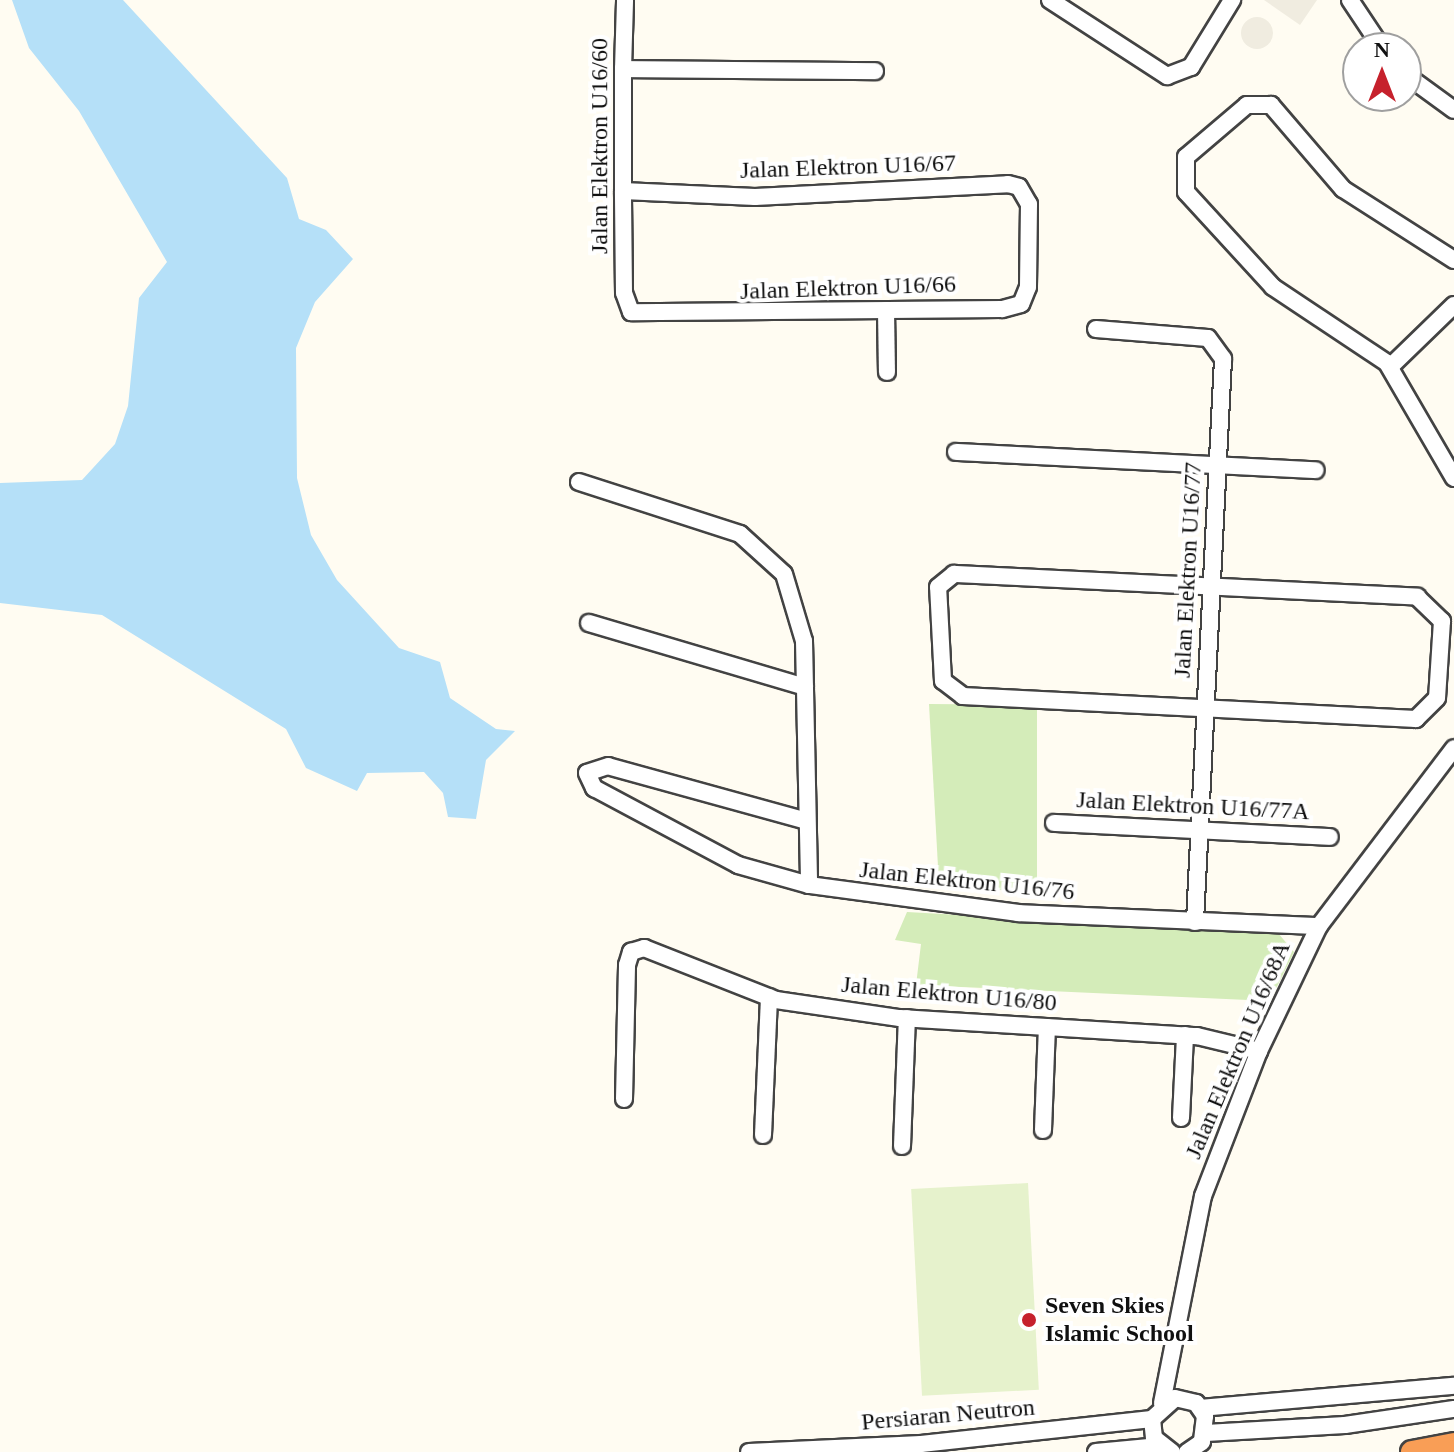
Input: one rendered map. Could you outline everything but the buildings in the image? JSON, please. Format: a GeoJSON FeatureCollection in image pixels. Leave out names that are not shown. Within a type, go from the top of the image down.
{"type":"FeatureCollection","features":[{"type":"Feature","properties":{"kind":"highway"},"geometry":{"type":"LineString","coordinates":[[1412,1452],[1454,1444]]}},
{"type":"Feature","properties":{"kind":"street","name":"Jalan Elektron U16/60"},"geometry":{"type":"LineString","coordinates":[[624,293],[625,0]]}},
{"type":"Feature","properties":{"kind":"street"},"geometry":{"type":"LineString","coordinates":[[1050,0],[1159,73],[1185,73],[1232,0]]}},
{"type":"Feature","properties":{"kind":"street"},"geometry":{"type":"LineString","coordinates":[[1350,0],[1371,32]]}},
{"type":"Feature","properties":{"kind":"street"},"geometry":{"type":"LineString","coordinates":[[623,69],[875,71]]}},
{"type":"Feature","properties":{"kind":"street"},"geometry":{"type":"LineString","coordinates":[[1422,87],[1454,110]]}},
{"type":"Feature","properties":{"kind":"street"},"geometry":{"type":"LineString","coordinates":[[1454,260],[1343,189],[1271,105],[1247,105],[1186,157],[1186,192],[1273,287],[1390,367],[1454,478]]}},
{"type":"Feature","properties":{"kind":"street","name":"Jalan Elektron U16/67"},"geometry":{"type":"LineString","coordinates":[[623,191],[755,197],[1008,184],[1026,194],[1028,240]]}},
{"type":"Feature","properties":{"kind":"street","name":"Jalan Elektron U16/66"},"geometry":{"type":"LineString","coordinates":[[624,293],[625,306],[639,313],[1013,308],[1028,287],[1028,240]]}},
{"type":"Feature","properties":{"kind":"street"},"geometry":{"type":"LineString","coordinates":[[1390,367],[1454,305]]}},
{"type":"Feature","properties":{"kind":"street"},"geometry":{"type":"LineString","coordinates":[[886,310],[887,372]]}},
{"type":"Feature","properties":{"kind":"street","name":"Jalan Elektron U16/77"},"geometry":{"type":"LineString","coordinates":[[1096,329],[1199,337],[1217,348],[1218,465],[1195,922]]}},
{"type":"Feature","properties":{"kind":"street"},"geometry":{"type":"LineString","coordinates":[[956,452],[1316,470]]}},
{"type":"Feature","properties":{"kind":"street"},"geometry":{"type":"LineString","coordinates":[[579,482],[714,523],[771,556],[794,594],[805,687],[809,885]]}},
{"type":"Feature","properties":{"kind":"street"},"geometry":{"type":"LineString","coordinates":[[954,574],[1212,587],[1417,597],[1440,612],[1441,662],[1434,706],[1416,719],[963,696],[943,681],[938,587],[954,574]]}},
{"type":"Feature","properties":{"kind":"street"},"geometry":{"type":"LineString","coordinates":[[589,623],[805,687]]}},
{"type":"Feature","properties":{"kind":"street","name":"Jalan Elektron U16/68A"},"geometry":{"type":"LineString","coordinates":[[1152,1419],[1162,1403],[1174,1367],[1182,1281],[1203,1196],[1259,1051],[1319,926],[1454,748]]}},
{"type":"Feature","properties":{"kind":"street","name":"Jalan Elektron U16/76"},"geometry":{"type":"LineString","coordinates":[[807,821],[608,766],[587,773],[594,788],[738,865],[809,885],[900,902],[1195,922],[1319,926]]}},
{"type":"Feature","properties":{"kind":"street","name":"Jalan Elektron U16/77A"},"geometry":{"type":"LineString","coordinates":[[1054,823],[1330,837]]}},
{"type":"Feature","properties":{"kind":"street","name":"Jalan Elektron U16/80"},"geometry":{"type":"LineString","coordinates":[[624,1099],[627,965],[631,952],[644,948],[769,997],[907,1018],[1185,1035],[1259,1051]]}},
{"type":"Feature","properties":{"kind":"street"},"geometry":{"type":"LineString","coordinates":[[763,1135],[769,997]]}},
{"type":"Feature","properties":{"kind":"street"},"geometry":{"type":"LineString","coordinates":[[902,1146],[907,1018]]}},
{"type":"Feature","properties":{"kind":"street"},"geometry":{"type":"LineString","coordinates":[[1043,1130],[1047,1027]]}},
{"type":"Feature","properties":{"kind":"street"},"geometry":{"type":"LineString","coordinates":[[1181,1118],[1185,1035]]}},
{"type":"Feature","properties":{"kind":"street"},"geometry":{"type":"LineString","coordinates":[[1174,1367],[1195,1404],[1206,1433]]}},
{"type":"Feature","properties":{"kind":"street"},"geometry":{"type":"LineString","coordinates":[[1162,1403],[1195,1404],[1454,1386]]}},
{"type":"Feature","properties":{"kind":"street"},"geometry":{"type":"LineString","coordinates":[[1187,1452],[1206,1433],[1345,1425],[1454,1409]]}},
{"type":"Feature","properties":{"kind":"street"},"geometry":{"type":"LineString","coordinates":[[1096,1452],[1166,1449],[1152,1419]]}},
{"type":"Feature","properties":{"kind":"street","name":"Persiaran Neutron"},"geometry":{"type":"LineString","coordinates":[[749,1452],[921,1444],[1152,1419]]}},
{"type":"Feature","properties":{"kind":"green space"},"geometry":{"type":"Polygon","coordinates":[[[929,704],[1037,705],[1037,893],[939,885],[929,704]]]}},
{"type":"Feature","properties":{"kind":"green space"},"geometry":{"type":"Polygon","coordinates":[[[907,912],[1278,933],[1294,952],[1270,1001],[916,985],[921,944],[895,940],[907,912]]]}},
{"type":"Feature","properties":{"kind":"green space"},"geometry":{"type":"Polygon","coordinates":[[[1028,1183],[1039,1390],[922,1396],[911,1189],[1028,1183]]]}},
{"type":"Feature","properties":{"kind":"shaded area"},"geometry":{"type":"Polygon","coordinates":[[[1264,0],[1317,0],[1300,25],[1264,0]]]}},
{"type":"Feature","properties":{"kind":"shaded area"},"geometry":{"type":"Polygon","coordinates":[[[1257,17],[1268,22],[1273,33],[1268,44],[1257,49],[1246,44],[1241,33],[1246,22],[1257,17]]]}},
{"type":"Feature","properties":{"kind":"water"},"geometry":{"type":"Polygon","coordinates":[[[12,0],[123,0],[287,178],[299,219],[326,230],[353,259],[315,302],[296,348],[297,478],[311,535],[337,580],[399,648],[440,662],[450,698],[496,729],[515,731],[486,760],[476,819],[448,817],[443,793],[424,772],[367,773],[357,791],[306,768],[286,729],[102,615],[0,603],[0,483],[82,480],[115,444],[128,406],[139,298],[167,262],[79,111],[29,48],[12,0]]]}},
{"type":"Feature","properties":{"kind":"place","name":"Seven Skies Islamic School"},"geometry":{"type":"Point","coordinates":[1029,1320]}}]}
